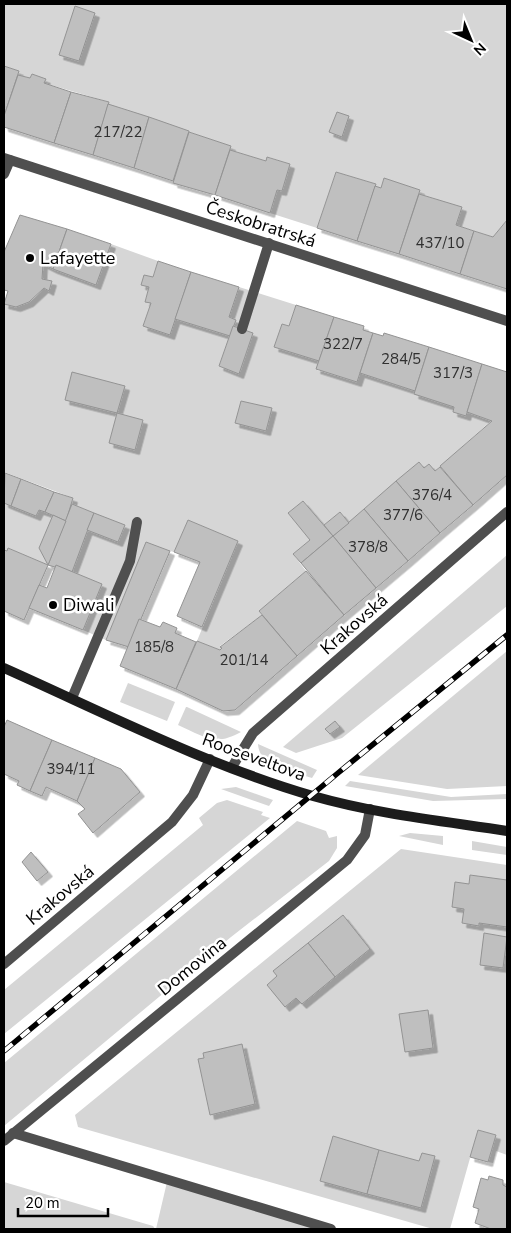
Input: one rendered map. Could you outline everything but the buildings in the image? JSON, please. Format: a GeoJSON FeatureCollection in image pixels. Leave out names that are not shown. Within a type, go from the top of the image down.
{"type":"FeatureCollection","features":[{"type":"Feature","properties":{"kind":"street"},"geometry":{"type":"LineString","coordinates":[[4,174],[7,159]]}},
{"type":"Feature","properties":{"kind":"street","name":"Českobratrská"},"geometry":{"type":"LineString","coordinates":[[7,159],[507,321]]}},
{"type":"Feature","properties":{"kind":"street"},"geometry":{"type":"LineString","coordinates":[[242,329],[269,244]]}},
{"type":"Feature","properties":{"kind":"street","name":"Krakovská"},"geometry":{"type":"LineString","coordinates":[[232,767],[253,733],[507,512]]}},
{"type":"Feature","properties":{"kind":"street"},"geometry":{"type":"LineString","coordinates":[[72,698],[130,561],[138,522]]}},
{"type":"Feature","properties":{"kind":"street","name":"Rooseveltova"},"geometry":{"type":"LineString","coordinates":[[4,668],[210,759],[312,795],[370,809],[507,831]]}},
{"type":"Feature","properties":{"kind":"street","name":"Krakovská"},"geometry":{"type":"LineString","coordinates":[[4,964],[172,822],[193,795],[210,759]]}},
{"type":"Feature","properties":{"kind":"street","name":"Domovina"},"geometry":{"type":"LineString","coordinates":[[4,1141],[347,860],[365,836],[370,809]]}},
{"type":"Feature","properties":{"kind":"street"},"geometry":{"type":"LineString","coordinates":[[12,1133],[331,1229]]}},
{"type":"Feature","properties":{"kind":"shaded area"},"geometry":{"type":"Polygon","coordinates":[[[4,4],[507,4],[507,220],[493,237],[456,225],[461,208],[419,194],[420,190],[384,179],[381,188],[375,186],[376,184],[336,172],[317,228],[270,213],[277,190],[282,191],[290,164],[268,157],[266,161],[230,150],[230,146],[108,104],[109,102],[44,83],[45,79],[32,74],[30,78],[18,75],[19,71],[4,66],[4,4]]]}},
{"type":"Feature","properties":{"kind":"shaded area"},"geometry":{"type":"Polygon","coordinates":[[[111,244],[158,261],[145,301],[151,303],[143,326],[170,335],[175,319],[230,336],[219,366],[239,374],[253,333],[233,326],[236,320],[229,317],[239,287],[296,305],[289,326],[282,324],[275,347],[319,361],[317,370],[357,382],[360,373],[415,391],[454,407],[453,412],[466,416],[467,412],[491,421],[435,471],[424,468],[419,462],[349,523],[340,512],[324,525],[303,501],[288,513],[310,540],[293,554],[306,571],[259,611],[262,615],[220,646],[222,648],[220,650],[197,641],[238,541],[188,520],[174,552],[170,551],[106,640],[83,630],[101,584],[72,572],[87,530],[118,542],[125,526],[72,504],[73,498],[4,472],[4,304],[16,306],[26,304],[44,288],[48,290],[51,282],[42,279],[43,264],[96,284],[111,244]]]}},
{"type":"Feature","properties":{"kind":"shaded area"},"geometry":{"type":"Polygon","coordinates":[[[4,503],[36,516],[39,510],[53,515],[48,565],[8,548],[7,551],[4,550],[4,503]]]}},
{"type":"Feature","properties":{"kind":"shaded area"},"geometry":{"type":"Polygon","coordinates":[[[507,555],[507,606],[342,738],[296,753],[283,747],[507,555]]]}},
{"type":"Feature","properties":{"kind":"shaded area"},"geometry":{"type":"Polygon","coordinates":[[[507,651],[507,786],[447,789],[358,775],[507,651]]]}},
{"type":"Feature","properties":{"kind":"shaded area"},"geometry":{"type":"Polygon","coordinates":[[[128,683],[175,702],[167,721],[120,702],[128,683]]]}},
{"type":"Feature","properties":{"kind":"shaded area"},"geometry":{"type":"Polygon","coordinates":[[[186,707],[241,732],[224,739],[209,738],[195,733],[178,725],[186,707]]]}},
{"type":"Feature","properties":{"kind":"shaded area"},"geometry":{"type":"Polygon","coordinates":[[[258,744],[317,770],[312,778],[279,768],[264,759],[258,744]]]}},
{"type":"Feature","properties":{"kind":"shaded area"},"geometry":{"type":"Polygon","coordinates":[[[350,781],[451,797],[507,794],[507,799],[433,801],[345,786],[350,781]]]}},
{"type":"Feature","properties":{"kind":"shaded area"},"geometry":{"type":"Polygon","coordinates":[[[236,787],[273,800],[269,806],[221,789],[236,787]]]}},
{"type":"Feature","properties":{"kind":"shaded area"},"geometry":{"type":"Polygon","coordinates":[[[227,800],[263,812],[261,815],[270,818],[4,1034],[4,990],[203,825],[199,818],[217,803],[227,800]]]}},
{"type":"Feature","properties":{"kind":"shaded area"},"geometry":{"type":"Polygon","coordinates":[[[297,821],[326,831],[329,838],[337,836],[337,848],[329,861],[231,937],[4,1126],[4,1063],[297,821]]]}},
{"type":"Feature","properties":{"kind":"shaded area"},"geometry":{"type":"Polygon","coordinates":[[[410,833],[443,836],[443,845],[399,836],[410,833]]]}},
{"type":"Feature","properties":{"kind":"shaded area"},"geometry":{"type":"Polygon","coordinates":[[[472,841],[507,847],[507,855],[472,850],[472,841]]]}},
{"type":"Feature","properties":{"kind":"shaded area"},"geometry":{"type":"Polygon","coordinates":[[[401,849],[507,865],[507,1155],[496,1151],[493,1163],[488,1162],[496,1135],[478,1130],[450,1229],[433,1229],[78,1127],[75,1115],[401,849]]]}},
{"type":"Feature","properties":{"kind":"shaded area"},"geometry":{"type":"Polygon","coordinates":[[[4,1182],[153,1226],[155,1229],[4,1229],[4,1182]]]}},
{"type":"Feature","properties":{"kind":"shaded area"},"geometry":{"type":"Polygon","coordinates":[[[167,1182],[331,1229],[156,1229],[167,1182]]]}},
{"type":"Feature","properties":{"kind":"railway"},"geometry":{"type":"LineString","coordinates":[[4,1051],[507,635]]}},
{"type":"Feature","properties":{"kind":"place","name":"Lafayette"},"geometry":{"type":"Point","coordinates":[30,258]}},
{"type":"Feature","properties":{"kind":"place","name":"Diwali"},"geometry":{"type":"Point","coordinates":[53,605]}}]}
